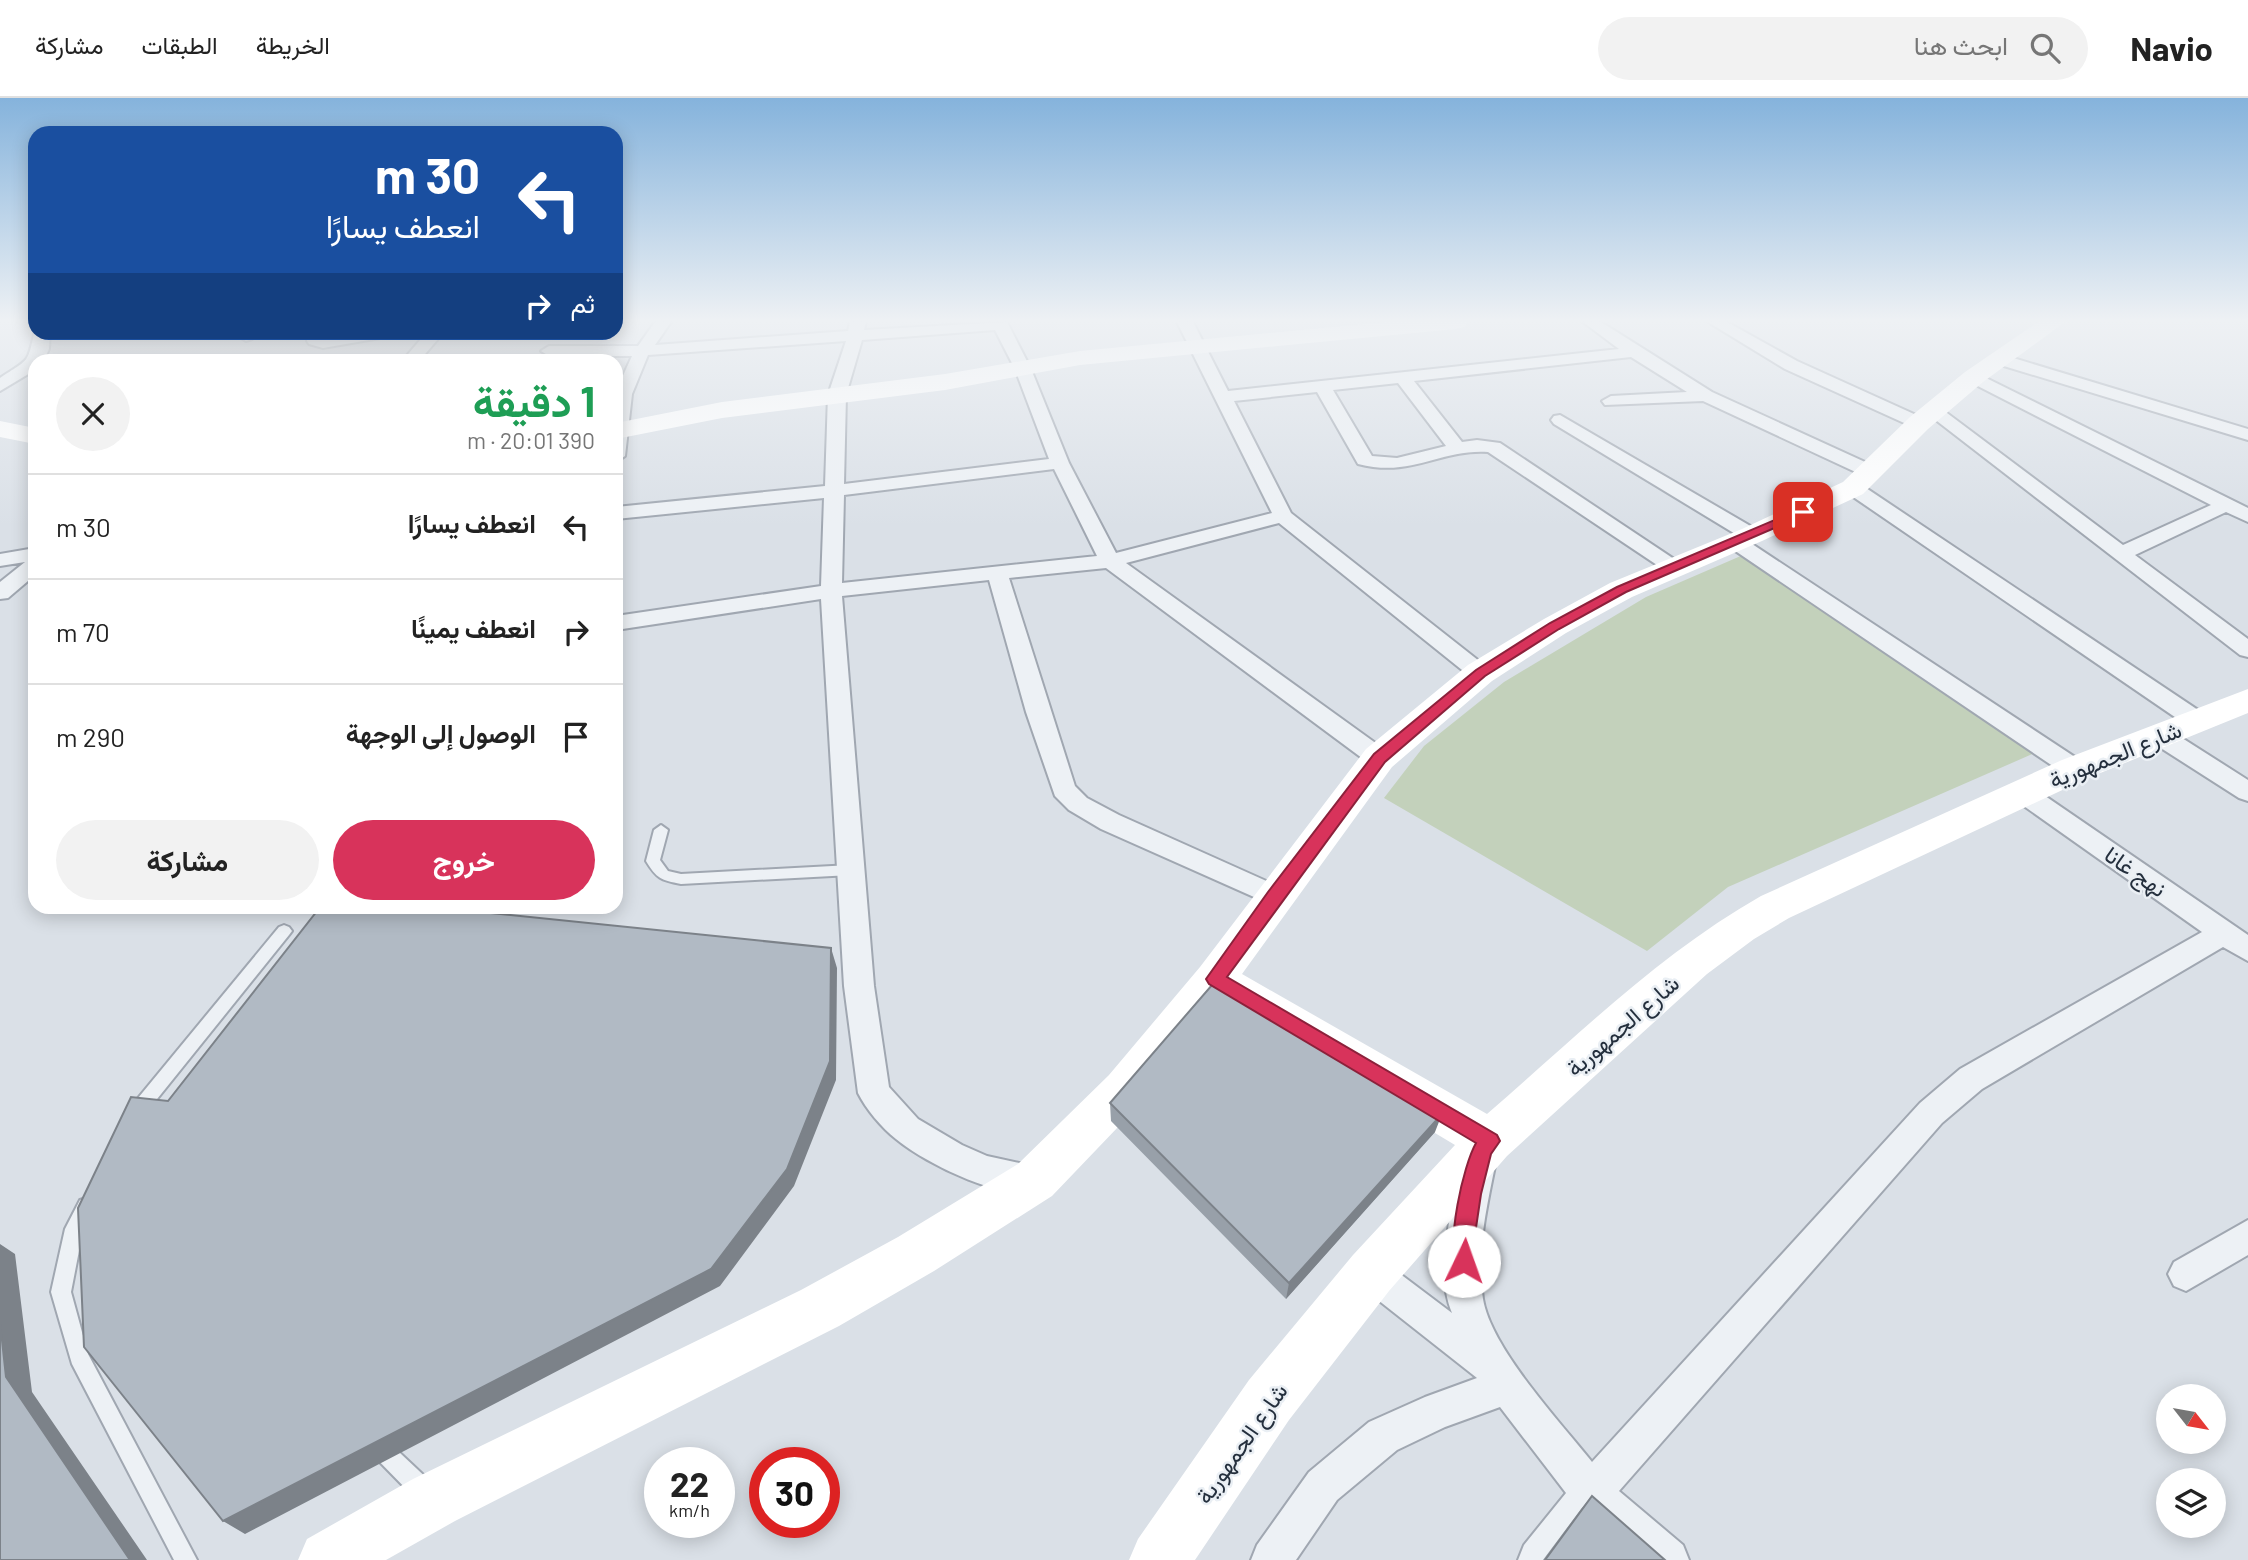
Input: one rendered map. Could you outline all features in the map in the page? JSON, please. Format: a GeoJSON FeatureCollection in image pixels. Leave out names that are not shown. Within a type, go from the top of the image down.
{"type":"FeatureCollection","features":[{"type":"Feature","properties":{"kind":"street"},"geometry":{"type":"LineString","coordinates":[[838,390],[832,491],[831,591],[864,1033],[874,1093],[907,1129],[950,1156],[984,1171],[1035,1180]]}},
{"type":"Feature","properties":{"kind":"street"},"geometry":{"type":"LineString","coordinates":[[623,429],[722,410],[871,390]]}},
{"type":"Feature","properties":{"kind":"street"},"geometry":{"type":"LineString","coordinates":[[1031,390],[1060,463],[1110,561],[1379,758]]}},
{"type":"Feature","properties":{"kind":"street"},"geometry":{"type":"LineString","coordinates":[[1218,390],[1283,516],[1480,673]]}},
{"type":"Feature","properties":{"kind":"street"},"geometry":{"type":"LineString","coordinates":[[1221,397],[1290,390]]}},
{"type":"Feature","properties":{"kind":"street"},"geometry":{"type":"LineString","coordinates":[[1325,390],[1365,460],[1385,464],[1478,445],[1498,449],[1673,567]]}},
{"type":"Feature","properties":{"kind":"street"},"geometry":{"type":"LineString","coordinates":[[1412,390],[1457,448]]}},
{"type":"Feature","properties":{"kind":"street"},"geometry":{"type":"LineString","coordinates":[[1697,390],[1861,480],[2218,714],[2248,792]]}},
{"type":"Feature","properties":{"kind":"street"},"geometry":{"type":"LineString","coordinates":[[1856,390],[1926,417],[2120,554],[2248,650]]}},
{"type":"Feature","properties":{"kind":"street"},"geometry":{"type":"LineString","coordinates":[[328,1560],[434,1500],[820,1308],[916,1254],[1035,1180],[1125,1089],[1215,979],[1379,758],[1480,673],[1590,606],[1673,567],[1744,538],[1861,480],[1926,417],[1959,390]]}},
{"type":"Feature","properties":{"kind":"street"},"geometry":{"type":"LineString","coordinates":[[2026,390],[2248,516]]}},
{"type":"Feature","properties":{"kind":"street"},"geometry":{"type":"LineString","coordinates":[[2074,390],[2248,435]]}},
{"type":"Feature","properties":{"kind":"street"},"geometry":{"type":"LineString","coordinates":[[1611,401],[1706,396]]}},
{"type":"Feature","properties":{"kind":"street"},"geometry":{"type":"LineString","coordinates":[[1560,421],[1744,538],[2075,769]]}},
{"type":"Feature","properties":{"kind":"street"},"geometry":{"type":"LineString","coordinates":[[0,429],[28,435]]}},
{"type":"Feature","properties":{"kind":"street"},"geometry":{"type":"LineString","coordinates":[[623,512],[832,491],[1060,463]]}},
{"type":"Feature","properties":{"kind":"street"},"geometry":{"type":"LineString","coordinates":[[2120,554],[2226,505]]}},
{"type":"Feature","properties":{"kind":"street"},"geometry":{"type":"LineString","coordinates":[[623,622],[831,591],[1110,561],[1283,516]]}},
{"type":"Feature","properties":{"kind":"street"},"geometry":{"type":"LineString","coordinates":[[0,560],[28,555]]}},
{"type":"Feature","properties":{"kind":"street"},"geometry":{"type":"LineString","coordinates":[[0,593],[28,570]]}},
{"type":"Feature","properties":{"kind":"street"},"geometry":{"type":"LineString","coordinates":[[998,575],[1064,790],[1078,804],[1110,822],[1274,896]]}},
{"type":"Feature","properties":{"kind":"street","name":"شارع الجمهورية"},"geometry":{"type":"LineString","coordinates":[[1159,1560],[1269,1400],[1371,1273],[1486,1146],[1692,962],[1740,928],[1776,907],[2075,769],[2218,714]]}},
{"type":"Feature","properties":{"kind":"street","name":"نهج غانا"},"geometry":{"type":"LineString","coordinates":[[2023,793],[2236,941]]}},
{"type":"Feature","properties":{"kind":"street"},"geometry":{"type":"LineString","coordinates":[[1539,1560],[1591,1493],[1931,1113],[1971,1079],[2236,941]]}},
{"type":"Feature","properties":{"kind":"street"},"geometry":{"type":"LineString","coordinates":[[1215,979],[1486,1146],[1463,1241],[1465,1301],[1500,1377]]}},
{"type":"Feature","properties":{"kind":"street"},"geometry":{"type":"LineString","coordinates":[[2186,1274],[2248,1236]]}},
{"type":"Feature","properties":{"kind":"street"},"geometry":{"type":"LineString","coordinates":[[1371,1273],[1500,1377],[1591,1493],[1668,1560]]}},
{"type":"Feature","properties":{"kind":"street"},"geometry":{"type":"LineString","coordinates":[[1272,1560],[1323,1486],[1383,1436],[1500,1377]]}},
{"type":"Feature","properties":{"kind":"lane"},"geometry":{"type":"LineString","coordinates":[[661,831],[653,862],[663,875],[681,879],[851,870]]}},
{"type":"Feature","properties":{"kind":"lane"},"geometry":{"type":"LineString","coordinates":[[129,1126],[135,1114],[284,931]]}},
{"type":"Feature","properties":{"kind":"lane"},"geometry":{"type":"LineString","coordinates":[[92,1195],[74,1229],[61,1292],[79,1357],[186,1560]]}},
{"type":"Feature","properties":{"kind":"lane"},"geometry":{"type":"LineString","coordinates":[[368,1435],[434,1500]]}},
{"type":"Feature","properties":{"kind":"green space"},"geometry":{"type":"Polygon","coordinates":[[[1743,555],[2037,752],[1728,887],[1647,951],[1384,798],[1424,746],[1504,682],[1646,597],[1743,555]]]}},
{"type":"Feature","properties":{"kind":"building"},"geometry":{"type":"Polygon","coordinates":[[[315,914],[502,914],[831,948],[830,1061],[787,1169],[711,1269],[223,1521],[84,1347],[78,1208],[131,1097],[168,1101],[315,914]]]}},
{"type":"Feature","properties":{"kind":"building"},"geometry":{"type":"Polygon","coordinates":[[[1212,985],[1442,1114],[1289,1283],[1110,1103],[1212,985]]]}},
{"type":"Feature","properties":{"kind":"building"},"geometry":{"type":"Polygon","coordinates":[[[0,1322],[6,1377],[130,1560],[0,1560],[0,1322]]]}},
{"type":"Feature","properties":{"kind":"building"},"geometry":{"type":"Polygon","coordinates":[[[1592,1496],[1665,1560],[1545,1560],[1592,1496]]]}},
{"type":"Feature","properties":{"kind":"route"},"geometry":{"type":"LineString","coordinates":[[1464,1261],[1463,1241],[1471,1194],[1482,1150],[1490,1141],[1215,979],[1379,758],[1480,673],[1555,626],[1621,590],[1803,512]]}}]}
